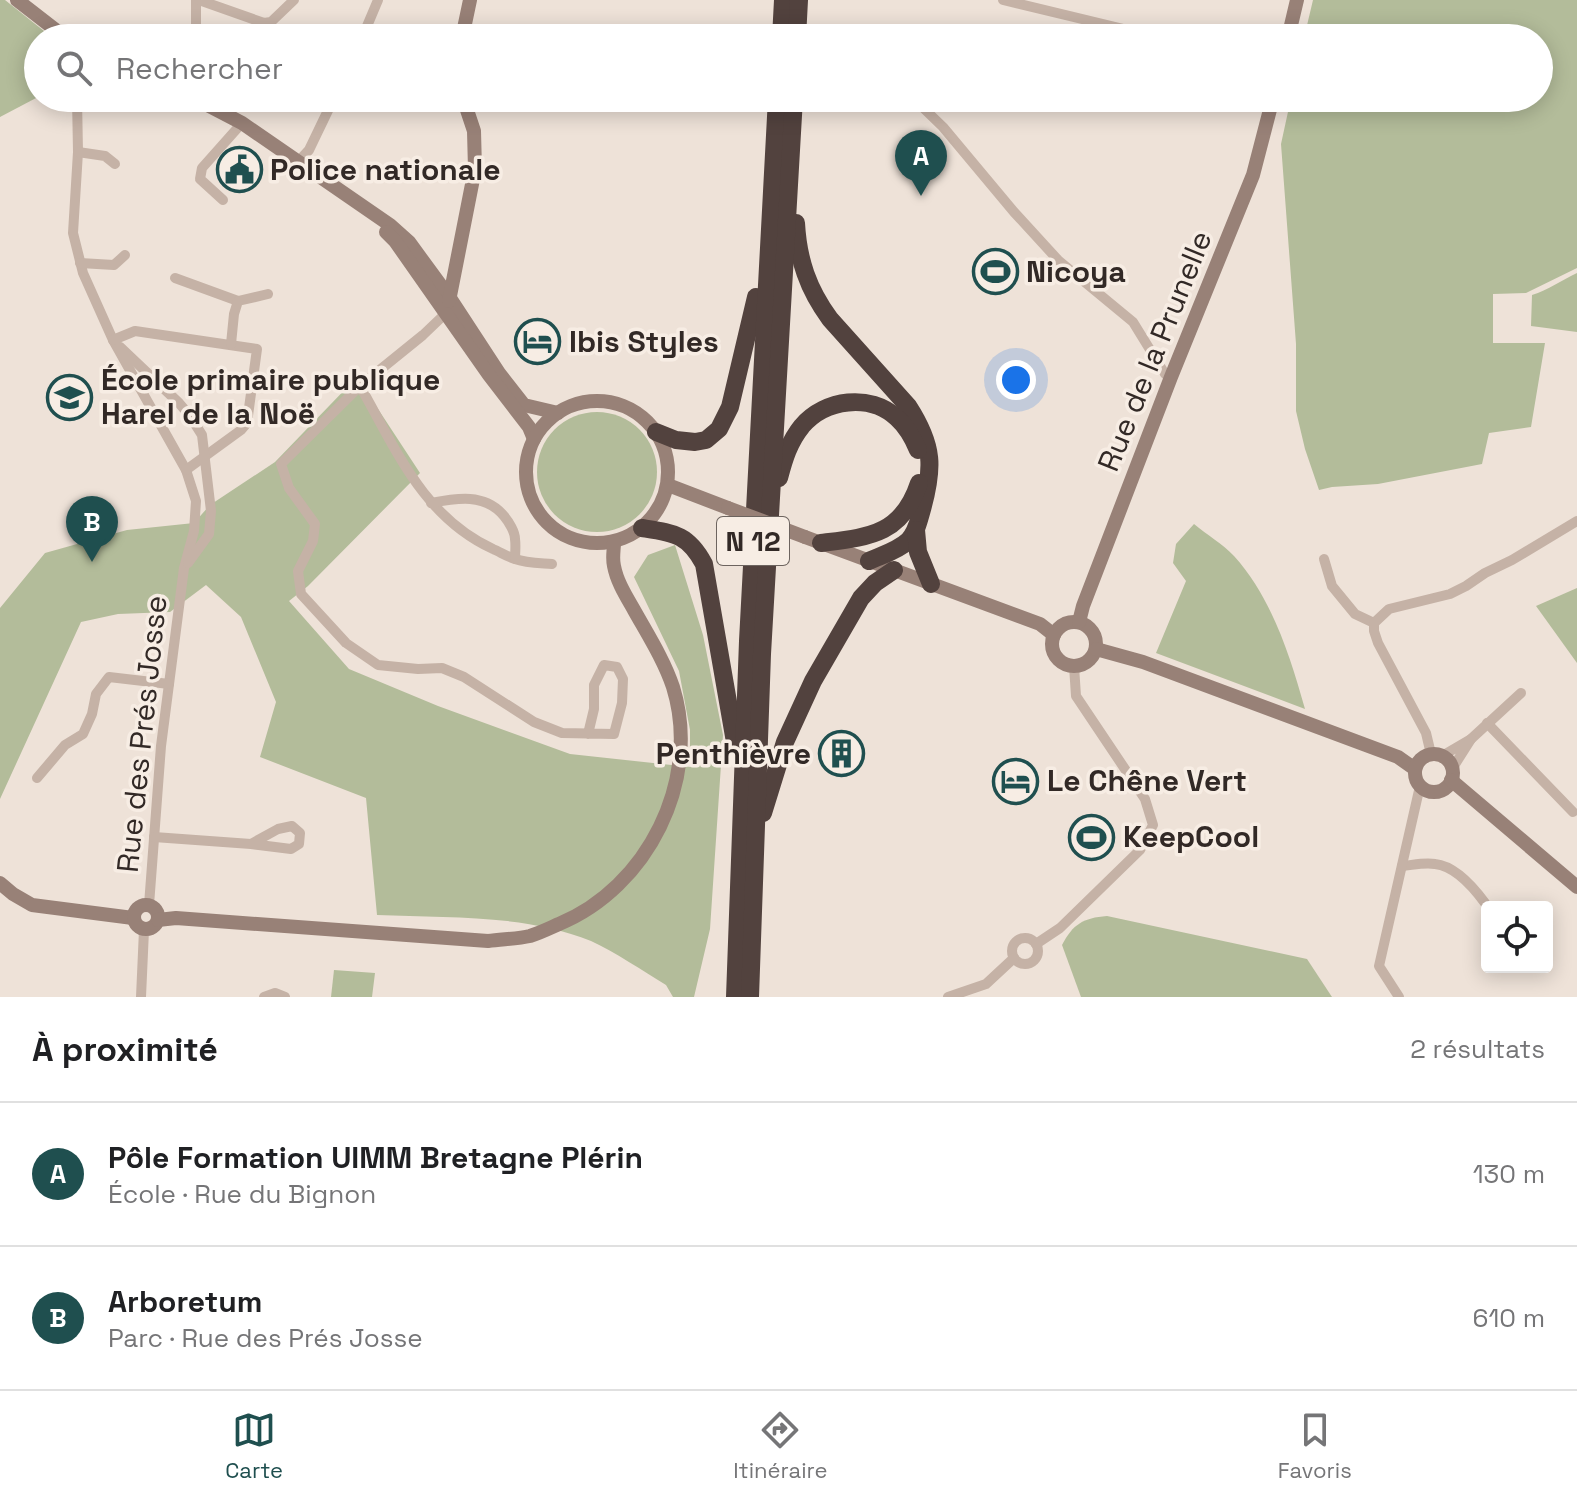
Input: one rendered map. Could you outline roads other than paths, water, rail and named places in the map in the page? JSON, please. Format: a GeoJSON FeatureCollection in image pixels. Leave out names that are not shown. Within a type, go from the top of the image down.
{"type":"FeatureCollection","features":[{"type":"Feature","properties":{"kind":"highway"},"geometry":{"type":"LineString","coordinates":[[782,24],[783,0]]}},
{"type":"Feature","properties":{"kind":"highway"},"geometry":{"type":"LineString","coordinates":[[798,24],[799,0]]}},
{"type":"Feature","properties":{"kind":"highway","name":"N 12"},"geometry":{"type":"LineString","coordinates":[[748,833],[748,641],[776,112]]}},
{"type":"Feature","properties":{"kind":"highway","name":"N 12"},"geometry":{"type":"LineString","coordinates":[[735,997],[745,920],[793,112]]}},
{"type":"Feature","properties":{"kind":"highway"},"geometry":{"type":"LineString","coordinates":[[791,144],[798,249],[809,287],[830,319],[908,406],[917,420],[929,453],[931,471],[916,530],[899,548],[869,561]]}},
{"type":"Feature","properties":{"kind":"highway"},"geometry":{"type":"LineString","coordinates":[[656,432],[676,440],[695,442],[706,440],[719,429],[730,407],[754,312],[759,279],[768,256]]}},
{"type":"Feature","properties":{"kind":"highway"},"geometry":{"type":"LineString","coordinates":[[770,499],[791,441],[807,420],[818,412],[845,402],[860,402],[885,409],[896,416],[919,453],[919,483],[909,507],[882,531],[859,538],[813,540]]}},
{"type":"Feature","properties":{"kind":"highway"},"geometry":{"type":"LineString","coordinates":[[642,528],[675,534],[695,547],[704,564],[733,725],[734,795],[748,833]]}},
{"type":"Feature","properties":{"kind":"highway"},"geometry":{"type":"LineString","coordinates":[[916,530],[918,552],[931,584]]}},
{"type":"Feature","properties":{"kind":"highway"},"geometry":{"type":"LineString","coordinates":[[748,833],[813,681],[861,598],[894,570]]}},
{"type":"Feature","properties":{"kind":"highway","name":"N 12"},"geometry":{"type":"LineString","coordinates":[[745,920],[750,997]]}},
{"type":"Feature","properties":{"kind":"street"},"geometry":{"type":"LineString","coordinates":[[17,0],[48,24]]}},
{"type":"Feature","properties":{"kind":"street"},"geometry":{"type":"LineString","coordinates":[[196,24],[197,0],[264,23],[271,22],[294,0]]}},
{"type":"Feature","properties":{"kind":"street"},"geometry":{"type":"LineString","coordinates":[[368,24],[378,0]]}},
{"type":"Feature","properties":{"kind":"street"},"geometry":{"type":"LineString","coordinates":[[465,24],[470,0]]}},
{"type":"Feature","properties":{"kind":"street"},"geometry":{"type":"LineString","coordinates":[[1003,0],[1103,24]]}},
{"type":"Feature","properties":{"kind":"street"},"geometry":{"type":"LineString","coordinates":[[1291,24],[1297,0]]}},
{"type":"Feature","properties":{"kind":"street","name":"Rue des Prés Josse"},"geometry":{"type":"LineString","coordinates":[[78,112],[73,233],[83,273],[113,340],[186,470],[196,501],[194,531],[184,568],[161,746],[149,905]]}},
{"type":"Feature","properties":{"kind":"street"},"geometry":{"type":"LineString","coordinates":[[221,112],[242,123],[390,225],[409,242],[445,314],[529,427],[534,439]]}},
{"type":"Feature","properties":{"kind":"street"},"geometry":{"type":"LineString","coordinates":[[298,162],[309,150],[327,112]]}},
{"type":"Feature","properties":{"kind":"street"},"geometry":{"type":"LineString","coordinates":[[468,112],[474,131],[475,169],[445,314],[360,386],[281,464],[289,488],[315,524],[313,541],[298,571],[301,594],[341,640],[378,665],[442,668],[464,677],[534,722],[562,733],[588,734],[614,734],[622,703],[623,679],[617,667],[604,665],[594,685],[594,709],[588,734]]}},
{"type":"Feature","properties":{"kind":"street"},"geometry":{"type":"LineString","coordinates":[[927,112],[1058,260],[1133,322],[1165,374],[1171,377]]}},
{"type":"Feature","properties":{"kind":"street","name":"Rue de la Prunelle"},"geometry":{"type":"LineString","coordinates":[[1079,622],[1171,377],[1253,175],[1269,112]]}},
{"type":"Feature","properties":{"kind":"street"},"geometry":{"type":"LineString","coordinates":[[223,200],[200,179],[202,168],[242,123]]}},
{"type":"Feature","properties":{"kind":"street"},"geometry":{"type":"LineString","coordinates":[[78,152],[105,156],[115,164]]}},
{"type":"Feature","properties":{"kind":"street"},"geometry":{"type":"LineString","coordinates":[[364,208],[401,251],[450,298],[524,405],[558,413]]}},
{"type":"Feature","properties":{"kind":"street"},"geometry":{"type":"LineString","coordinates":[[430,280],[452,255],[460,236]]}},
{"type":"Feature","properties":{"kind":"street"},"geometry":{"type":"LineString","coordinates":[[80,263],[114,265],[125,255]]}},
{"type":"Feature","properties":{"kind":"street"},"geometry":{"type":"LineString","coordinates":[[175,278],[238,301],[268,294]]}},
{"type":"Feature","properties":{"kind":"street"},"geometry":{"type":"LineString","coordinates":[[231,344],[238,301]]}},
{"type":"Feature","properties":{"kind":"street"},"geometry":{"type":"LineString","coordinates":[[445,314],[453,314],[483,356],[493,363]]}},
{"type":"Feature","properties":{"kind":"street"},"geometry":{"type":"LineString","coordinates":[[113,340],[135,331],[257,349],[248,418],[241,430],[186,470]]}},
{"type":"Feature","properties":{"kind":"street","name":"Rue des Prés Josse"},"geometry":{"type":"LineString","coordinates":[[113,340],[179,403],[202,435],[211,511],[209,534],[184,568]]}},
{"type":"Feature","properties":{"kind":"street"},"geometry":{"type":"LineString","coordinates":[[360,386],[416,483],[448,521],[478,542],[515,559],[552,564]]}},
{"type":"Feature","properties":{"kind":"street"},"geometry":{"type":"LineString","coordinates":[[610,402],[644,418],[656,432],[665,449],[669,467],[668,485],[654,516],[642,528],[614,542],[594,544],[574,540],[557,531],[542,517],[532,500],[526,481],[526,467],[534,439],[558,413],[581,403],[610,402]]}},
{"type":"Feature","properties":{"kind":"street"},"geometry":{"type":"LineString","coordinates":[[668,485],[1040,624],[1054,635]]}},
{"type":"Feature","properties":{"kind":"street"},"geometry":{"type":"LineString","coordinates":[[431,503],[457,498],[482,500],[496,508],[515,536],[515,559]]}},
{"type":"Feature","properties":{"kind":"street"},"geometry":{"type":"LineString","coordinates":[[1374,623],[1389,609],[1450,594],[1466,586],[1577,521]]}},
{"type":"Feature","properties":{"kind":"street"},"geometry":{"type":"LineString","coordinates":[[158,920],[176,918],[488,941],[532,935],[569,920],[598,903],[632,871],[658,832],[677,779],[680,747],[674,691],[667,670],[620,585],[613,562],[614,542]]}},
{"type":"Feature","properties":{"kind":"street"},"geometry":{"type":"LineString","coordinates":[[1324,559],[1332,586],[1355,614],[1374,623]]}},
{"type":"Feature","properties":{"kind":"street"},"geometry":{"type":"LineString","coordinates":[[1036,944],[1060,928],[1140,850],[1153,825],[1145,799],[1076,696],[1074,671],[1055,656],[1052,649],[1058,628],[1072,621],[1086,624],[1095,635],[1096,649],[1088,661],[1074,671]]}},
{"type":"Feature","properties":{"kind":"street"},"geometry":{"type":"LineString","coordinates":[[1374,623],[1378,643],[1436,755],[1447,759],[1451,775],[1577,887]]}},
{"type":"Feature","properties":{"kind":"street"},"geometry":{"type":"LineString","coordinates":[[1096,649],[1143,662],[1398,757],[1415,769]]}},
{"type":"Feature","properties":{"kind":"street"},"geometry":{"type":"LineString","coordinates":[[37,778],[65,745],[83,734],[96,694],[109,677],[169,684]]}},
{"type":"Feature","properties":{"kind":"street"},"geometry":{"type":"LineString","coordinates":[[1420,786],[1437,791],[1448,785],[1471,739],[1521,693]]}},
{"type":"Feature","properties":{"kind":"street"},"geometry":{"type":"LineString","coordinates":[[1487,723],[1573,812]]}},
{"type":"Feature","properties":{"kind":"street"},"geometry":{"type":"LineString","coordinates":[[1399,997],[1379,966],[1420,786],[1415,769],[1421,759],[1471,739]]}},
{"type":"Feature","properties":{"kind":"street"},"geometry":{"type":"LineString","coordinates":[[154,837],[251,844]]}},
{"type":"Feature","properties":{"kind":"street"},"geometry":{"type":"LineString","coordinates":[[1402,866],[1436,863],[1453,871],[1475,889],[1484,901]]}},
{"type":"Feature","properties":{"kind":"street"},"geometry":{"type":"LineString","coordinates":[[0,883],[32,905],[133,918]]}},
{"type":"Feature","properties":{"kind":"street"},"geometry":{"type":"LineString","coordinates":[[133,918],[138,907],[149,905],[156,909],[158,920],[155,926],[144,930]]}},
{"type":"Feature","properties":{"kind":"street"},"geometry":{"type":"LineString","coordinates":[[133,918],[144,930]]}},
{"type":"Feature","properties":{"kind":"street"},"geometry":{"type":"LineString","coordinates":[[141,997],[144,930]]}},
{"type":"Feature","properties":{"kind":"street"},"geometry":{"type":"LineString","coordinates":[[1027,938],[1036,944],[1038,954],[1031,962],[1020,963],[1014,958],[1012,949],[1020,939],[1027,938]]}},
{"type":"Feature","properties":{"kind":"street"},"geometry":{"type":"LineString","coordinates":[[948,997],[986,984],[1014,958]]}},
{"type":"Feature","properties":{"kind":"street"},"geometry":{"type":"LineString","coordinates":[[264,997],[275,993],[285,997]]}},
{"type":"Feature","properties":{"kind":"place","name":"Police nationale"},"geometry":{"type":"Point","coordinates":[239,170]}},
{"type":"Feature","properties":{"kind":"place","name":"Pôle Formation UIMM Bretagne Plérin"},"geometry":{"type":"Point","coordinates":[921,196]}},
{"type":"Feature","properties":{"kind":"place","name":"Nicoya"},"geometry":{"type":"Point","coordinates":[995,272]}},
{"type":"Feature","properties":{"kind":"place","name":"Ibis Styles"},"geometry":{"type":"Point","coordinates":[538,342]}},
{"type":"Feature","properties":{"kind":"place","name":"École primaire publique Harel de la Noë"},"geometry":{"type":"Point","coordinates":[70,397]}},
{"type":"Feature","properties":{"kind":"place","name":"Arboretum"},"geometry":{"type":"Point","coordinates":[92,562]}},
{"type":"Feature","properties":{"kind":"place","name":"Penthièvre"},"geometry":{"type":"Point","coordinates":[842,754]}},
{"type":"Feature","properties":{"kind":"place","name":"Le Chêne Vert"},"geometry":{"type":"Point","coordinates":[1016,781]}},
{"type":"Feature","properties":{"kind":"place","name":"KeepCool"},"geometry":{"type":"Point","coordinates":[1092,837]}}]}
